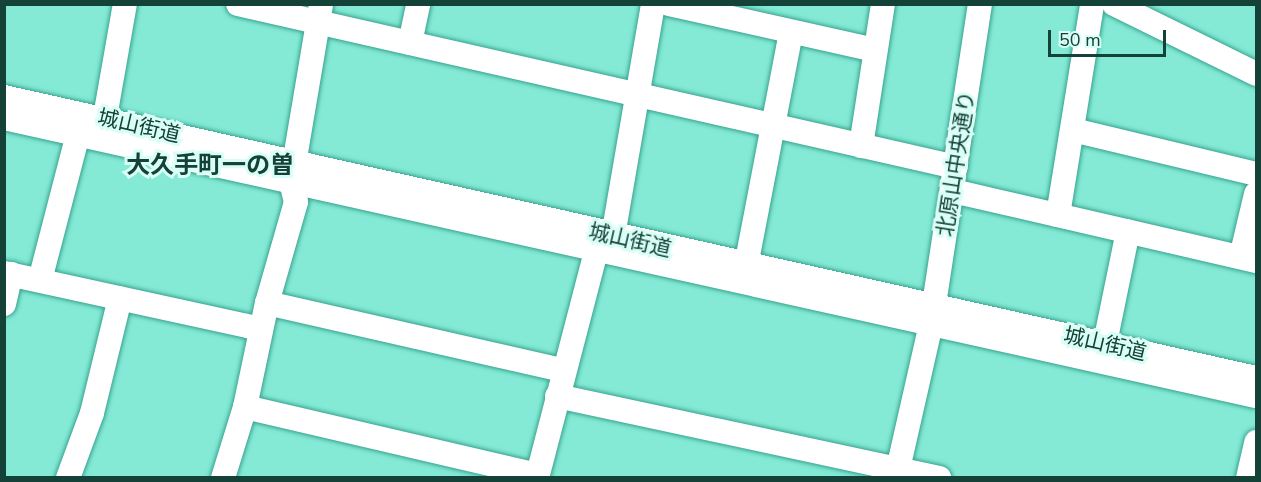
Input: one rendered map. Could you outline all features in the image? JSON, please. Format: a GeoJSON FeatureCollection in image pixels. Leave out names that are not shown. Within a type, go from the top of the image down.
{"type":"FeatureCollection","features":[{"type":"Feature","properties":{"kind":"street"},"geometry":{"type":"LineString","coordinates":[[105,117],[125,4]]}},
{"type":"Feature","properties":{"kind":"street"},"geometry":{"type":"LineString","coordinates":[[238,4],[319,14],[411,43],[771,128],[956,167]]}},
{"type":"Feature","properties":{"kind":"street"},"geometry":{"type":"LineString","coordinates":[[411,43],[418,4]]}},
{"type":"Feature","properties":{"kind":"street"},"geometry":{"type":"LineString","coordinates":[[245,407],[537,476],[563,370],[605,244],[639,95],[653,4]]}},
{"type":"Feature","properties":{"kind":"street"},"geometry":{"type":"LineString","coordinates":[[669,4],[875,50]]}},
{"type":"Feature","properties":{"kind":"street"},"geometry":{"type":"LineString","coordinates":[[861,146],[883,4]]}},
{"type":"Feature","properties":{"kind":"street","name":"北原山中央通り"},"geometry":{"type":"LineString","coordinates":[[897,473],[932,315],[953,191],[980,4]]}},
{"type":"Feature","properties":{"kind":"street"},"geometry":{"type":"LineString","coordinates":[[1058,215],[1092,4]]}},
{"type":"Feature","properties":{"kind":"street"},"geometry":{"type":"LineString","coordinates":[[1114,4],[1257,74]]}},
{"type":"Feature","properties":{"kind":"street"},"geometry":{"type":"LineString","coordinates":[[224,477],[245,407],[267,303],[296,202],[293,171],[319,14]]}},
{"type":"Feature","properties":{"kind":"street"},"geometry":{"type":"LineString","coordinates":[[747,266],[771,128],[791,32]]}},
{"type":"Feature","properties":{"kind":"street","name":"城山街道"},"geometry":{"type":"LineString","coordinates":[[4,97],[105,117],[293,171],[605,244],[932,315],[1105,343],[1257,378]]}},
{"type":"Feature","properties":{"kind":"street","name":"城山街道"},"geometry":{"type":"LineString","coordinates":[[4,118],[78,134],[293,171]]}},
{"type":"Feature","properties":{"kind":"street"},"geometry":{"type":"LineString","coordinates":[[1073,130],[1257,174]]}},
{"type":"Feature","properties":{"kind":"street"},"geometry":{"type":"LineString","coordinates":[[40,280],[78,134]]}},
{"type":"Feature","properties":{"kind":"street"},"geometry":{"type":"LineString","coordinates":[[953,191],[1249,259],[1257,194]]}},
{"type":"Feature","properties":{"kind":"street"},"geometry":{"type":"LineString","coordinates":[[1105,343],[1128,231]]}},
{"type":"Feature","properties":{"kind":"street","name":"城山街道"},"geometry":{"type":"LineString","coordinates":[[605,244],[747,266],[1257,396]]}},
{"type":"Feature","properties":{"kind":"street"},"geometry":{"type":"LineString","coordinates":[[4,304],[8,273],[261,329]]}},
{"type":"Feature","properties":{"kind":"street"},"geometry":{"type":"LineString","coordinates":[[68,477],[92,413],[120,298]]}},
{"type":"Feature","properties":{"kind":"street"},"geometry":{"type":"LineString","coordinates":[[267,303],[563,370]]}},
{"type":"Feature","properties":{"kind":"street"},"geometry":{"type":"LineString","coordinates":[[557,396],[897,473],[939,477]]}},
{"type":"Feature","properties":{"kind":"street"},"geometry":{"type":"LineString","coordinates":[[1248,477],[1257,442]]}},
{"type":"Feature","properties":{"kind":"district","name":"大久手町一の曽"},"geometry":{"type":"Point","coordinates":[210,166]}}]}
